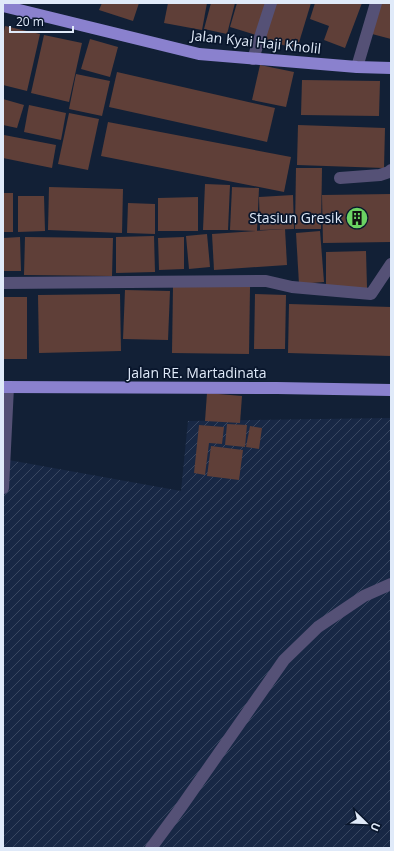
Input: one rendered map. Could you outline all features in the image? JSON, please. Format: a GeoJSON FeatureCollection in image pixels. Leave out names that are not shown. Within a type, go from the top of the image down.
{"type":"FeatureCollection","features":[{"type":"Feature","properties":{"kind":"main road","name":"Jalan Kyai Haji Kholil"},"geometry":{"type":"LineString","coordinates":[[3,6],[199,54],[391,68]]}},
{"type":"Feature","properties":{"kind":"main road","name":"Jalan RE. Martadinata"},"geometry":{"type":"LineString","coordinates":[[5,387],[391,390]]}},
{"type":"Feature","properties":{"kind":"street"},"geometry":{"type":"LineString","coordinates":[[253,59],[271,3]]}},
{"type":"Feature","properties":{"kind":"street"},"geometry":{"type":"LineString","coordinates":[[358,66],[376,3]]}},
{"type":"Feature","properties":{"kind":"street"},"geometry":{"type":"LineString","coordinates":[[340,178],[380,175],[391,170]]}},
{"type":"Feature","properties":{"kind":"street"},"geometry":{"type":"LineString","coordinates":[[3,282],[266,281],[292,287],[371,294],[391,264]]}},
{"type":"Feature","properties":{"kind":"street"},"geometry":{"type":"LineString","coordinates":[[3,488],[5,387]]}},
{"type":"Feature","properties":{"kind":"street"},"geometry":{"type":"LineString","coordinates":[[151,848],[284,660],[318,627],[364,596],[391,584]]}},
{"type":"Feature","properties":{"kind":"shaded area"},"geometry":{"type":"Polygon","coordinates":[[[391,418],[391,848],[3,848],[3,459],[181,491],[188,421],[391,418]]]}},
{"type":"Feature","properties":{"kind":"building"},"geometry":{"type":"Polygon","coordinates":[[[102,3],[139,3],[133,21],[99,10],[102,3]]]}},
{"type":"Feature","properties":{"kind":"building"},"geometry":{"type":"Polygon","coordinates":[[[168,3],[207,3],[202,30],[164,23],[168,3]]]}},
{"type":"Feature","properties":{"kind":"building"},"geometry":{"type":"Polygon","coordinates":[[[211,3],[235,3],[227,34],[204,29],[211,3]]]}},
{"type":"Feature","properties":{"kind":"building"},"geometry":{"type":"Polygon","coordinates":[[[237,3],[269,3],[259,36],[230,27],[237,3]]]}},
{"type":"Feature","properties":{"kind":"building"},"geometry":{"type":"Polygon","coordinates":[[[272,3],[311,3],[297,49],[262,39],[272,3]]]}},
{"type":"Feature","properties":{"kind":"building"},"geometry":{"type":"Polygon","coordinates":[[[315,3],[362,3],[345,48],[324,40],[329,26],[310,19],[315,3]]]}},
{"type":"Feature","properties":{"kind":"building"},"geometry":{"type":"Polygon","coordinates":[[[381,3],[391,3],[391,39],[372,34],[381,3]]]}},
{"type":"Feature","properties":{"kind":"building"},"geometry":{"type":"Polygon","coordinates":[[[5,26],[40,34],[27,91],[3,85],[3,37],[5,26]]]}},
{"type":"Feature","properties":{"kind":"building"},"geometry":{"type":"Polygon","coordinates":[[[44,35],[82,43],[69,102],[31,93],[44,35]]]}},
{"type":"Feature","properties":{"kind":"building"},"geometry":{"type":"Polygon","coordinates":[[[90,39],[118,47],[110,77],[81,69],[90,39]]]}},
{"type":"Feature","properties":{"kind":"building"},"geometry":{"type":"Polygon","coordinates":[[[260,65],[294,72],[286,107],[252,100],[260,65]]]}},
{"type":"Feature","properties":{"kind":"building"},"geometry":{"type":"Polygon","coordinates":[[[117,72],[275,108],[267,142],[109,107],[117,72]]]}},
{"type":"Feature","properties":{"kind":"building"},"geometry":{"type":"Polygon","coordinates":[[[76,74],[110,81],[102,116],[69,109],[76,74]]]}},
{"type":"Feature","properties":{"kind":"building"},"geometry":{"type":"Polygon","coordinates":[[[302,80],[380,81],[379,116],[301,115],[302,80]]]}},
{"type":"Feature","properties":{"kind":"building"},"geometry":{"type":"Polygon","coordinates":[[[3,99],[24,105],[17,128],[3,125],[3,99]]]}},
{"type":"Feature","properties":{"kind":"building"},"geometry":{"type":"Polygon","coordinates":[[[29,105],[66,113],[61,140],[24,132],[29,105]]]}},
{"type":"Feature","properties":{"kind":"building"},"geometry":{"type":"Polygon","coordinates":[[[69,113],[99,119],[88,170],[58,164],[69,113]]]}},
{"type":"Feature","properties":{"kind":"building"},"geometry":{"type":"Polygon","coordinates":[[[108,122],[291,157],[284,192],[101,156],[108,122]]]}},
{"type":"Feature","properties":{"kind":"building"},"geometry":{"type":"Polygon","coordinates":[[[298,125],[385,128],[384,168],[297,165],[298,125]]]}},
{"type":"Feature","properties":{"kind":"building"},"geometry":{"type":"Polygon","coordinates":[[[4,135],[56,145],[52,168],[3,158],[4,135]]]}},
{"type":"Feature","properties":{"kind":"building"},"geometry":{"type":"Polygon","coordinates":[[[296,168],[322,168],[321,229],[295,229],[296,168]]]}},
{"type":"Feature","properties":{"kind":"building"},"geometry":{"type":"Polygon","coordinates":[[[205,184],[230,185],[228,230],[203,230],[205,184]]]}},
{"type":"Feature","properties":{"kind":"building"},"geometry":{"type":"Polygon","coordinates":[[[49,187],[123,189],[122,233],[48,230],[49,187]]]}},
{"type":"Feature","properties":{"kind":"building"},"geometry":{"type":"Polygon","coordinates":[[[232,187],[259,188],[257,231],[230,230],[232,187]]]}},
{"type":"Feature","properties":{"kind":"building"},"geometry":{"type":"Polygon","coordinates":[[[3,193],[13,193],[13,232],[3,232],[3,193]]]}},
{"type":"Feature","properties":{"kind":"building","name":"Stasiun Gresik"},"geometry":{"type":"Polygon","coordinates":[[[391,194],[391,242],[323,243],[322,195],[391,194]]]}},
{"type":"Feature","properties":{"kind":"building"},"geometry":{"type":"Polygon","coordinates":[[[293,195],[294,229],[260,230],[259,197],[293,195]]]}},
{"type":"Feature","properties":{"kind":"building"},"geometry":{"type":"Polygon","coordinates":[[[18,196],[44,196],[45,231],[18,232],[18,196]]]}},
{"type":"Feature","properties":{"kind":"building"},"geometry":{"type":"Polygon","coordinates":[[[198,197],[198,231],[158,231],[158,198],[198,197]]]}},
{"type":"Feature","properties":{"kind":"building"},"geometry":{"type":"Polygon","coordinates":[[[128,203],[155,204],[155,234],[127,233],[128,203]]]}},
{"type":"Feature","properties":{"kind":"building"},"geometry":{"type":"Polygon","coordinates":[[[285,229],[287,265],[214,270],[212,234],[285,229]]]}},
{"type":"Feature","properties":{"kind":"building"},"geometry":{"type":"Polygon","coordinates":[[[320,231],[324,282],[299,284],[296,233],[320,231]]]}},
{"type":"Feature","properties":{"kind":"building"},"geometry":{"type":"Polygon","coordinates":[[[207,234],[210,267],[189,269],[186,236],[207,234]]]}},
{"type":"Feature","properties":{"kind":"building"},"geometry":{"type":"Polygon","coordinates":[[[154,236],[155,272],[116,273],[116,237],[154,236]]]}},
{"type":"Feature","properties":{"kind":"building"},"geometry":{"type":"Polygon","coordinates":[[[20,237],[21,271],[3,271],[3,238],[20,237]]]}},
{"type":"Feature","properties":{"kind":"building"},"geometry":{"type":"Polygon","coordinates":[[[25,237],[113,238],[112,276],[24,275],[25,237]]]}},
{"type":"Feature","properties":{"kind":"building"},"geometry":{"type":"Polygon","coordinates":[[[184,237],[184,269],[159,270],[158,238],[184,237]]]}},
{"type":"Feature","properties":{"kind":"building"},"geometry":{"type":"Polygon","coordinates":[[[366,251],[367,288],[326,289],[326,252],[366,251]]]}},
{"type":"Feature","properties":{"kind":"building"},"geometry":{"type":"Polygon","coordinates":[[[173,286],[250,287],[249,354],[172,353],[173,286]]]}},
{"type":"Feature","properties":{"kind":"building"},"geometry":{"type":"Polygon","coordinates":[[[125,290],[170,291],[168,340],[123,339],[125,290]]]}},
{"type":"Feature","properties":{"kind":"building"},"geometry":{"type":"Polygon","coordinates":[[[120,294],[121,351],[39,353],[38,295],[120,294]]]}},
{"type":"Feature","properties":{"kind":"building"},"geometry":{"type":"Polygon","coordinates":[[[255,294],[286,295],[285,349],[254,349],[255,294]]]}},
{"type":"Feature","properties":{"kind":"building"},"geometry":{"type":"Polygon","coordinates":[[[3,297],[27,297],[27,359],[3,359],[3,297]]]}},
{"type":"Feature","properties":{"kind":"building"},"geometry":{"type":"Polygon","coordinates":[[[289,304],[391,307],[391,356],[288,353],[289,304]]]}},
{"type":"Feature","properties":{"kind":"building"},"geometry":{"type":"Polygon","coordinates":[[[207,393],[242,396],[240,423],[205,421],[207,393]]]}},
{"type":"Feature","properties":{"kind":"building"},"geometry":{"type":"Polygon","coordinates":[[[227,424],[247,425],[245,447],[225,445],[227,424]]]}},
{"type":"Feature","properties":{"kind":"building"},"geometry":{"type":"Polygon","coordinates":[[[199,425],[224,427],[222,444],[209,443],[205,475],[194,473],[199,425]]]}},
{"type":"Feature","properties":{"kind":"building"},"geometry":{"type":"Polygon","coordinates":[[[250,426],[262,428],[259,449],[246,447],[250,426]]]}},
{"type":"Feature","properties":{"kind":"building"},"geometry":{"type":"Polygon","coordinates":[[[211,446],[243,450],[239,480],[207,476],[211,446]]]}},
{"type":"Feature","properties":{"kind":"place","name":"Stasiun Gresik"},"geometry":{"type":"Point","coordinates":[357,218]}}]}
